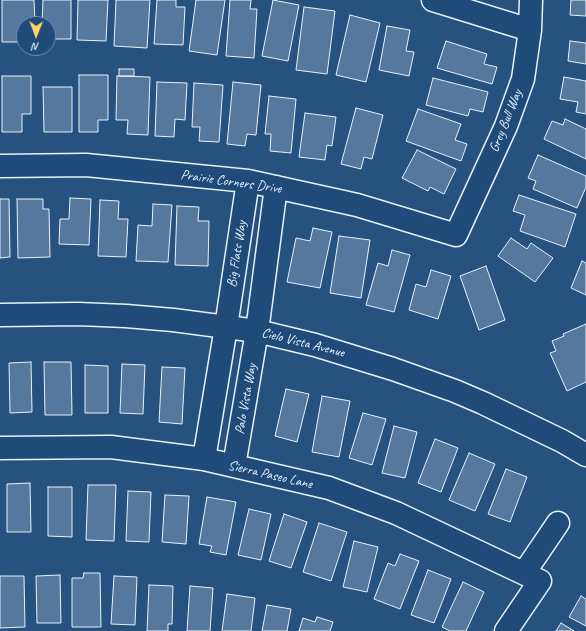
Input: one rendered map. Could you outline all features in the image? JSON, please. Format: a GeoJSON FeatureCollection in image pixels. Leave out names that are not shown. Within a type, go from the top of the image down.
{"type":"FeatureCollection","features":[{"type":"Feature","properties":{"kind":"street"},"geometry":{"type":"LineString","coordinates":[[433,0],[530,30]]}},
{"type":"Feature","properties":{"kind":"street","name":"Grey Bull Way"},"geometry":{"type":"LineString","coordinates":[[456,235],[506,126],[523,79],[530,30],[531,0]]}},
{"type":"Feature","properties":{"kind":"street","name":"Prairie Corners Drive"},"geometry":{"type":"LineString","coordinates":[[0,166],[86,165],[248,181],[357,205],[456,235]]}},
{"type":"Feature","properties":{"kind":"street","name":"Big Flats Way"},"geometry":{"type":"LineString","coordinates":[[226,327],[248,181]]}},
{"type":"Feature","properties":{"kind":"street","name":"Big Flats Way"},"geometry":{"type":"LineString","coordinates":[[257,332],[276,187]]}},
{"type":"Feature","properties":{"kind":"street","name":"Cielo Vista Avenue"},"geometry":{"type":"LineString","coordinates":[[0,315],[78,314],[173,320],[257,332],[315,345],[428,381],[489,406],[562,441],[586,455]]}},
{"type":"Feature","properties":{"kind":"street"},"geometry":{"type":"LineString","coordinates":[[204,459],[226,327]]}},
{"type":"Feature","properties":{"kind":"street","name":"Palo Vista Way"},"geometry":{"type":"LineString","coordinates":[[234,466],[257,332]]}},
{"type":"Feature","properties":{"kind":"street","name":"Sierra Paseo Lane"},"geometry":{"type":"LineString","coordinates":[[0,448],[111,447],[204,459],[329,488],[396,513],[540,581],[506,631]]}},
{"type":"Feature","properties":{"kind":"street"},"geometry":{"type":"LineString","coordinates":[[524,573],[558,523]]}},
{"type":"Feature","properties":{"kind":"building"},"geometry":{"type":"Polygon","coordinates":[[[2,0],[34,0],[35,16],[16,16],[16,42],[2,42],[2,0]]]}},
{"type":"Feature","properties":{"kind":"building"},"geometry":{"type":"Polygon","coordinates":[[[43,0],[71,0],[71,39],[56,39],[56,16],[42,16],[43,0]]]}},
{"type":"Feature","properties":{"kind":"building"},"geometry":{"type":"Polygon","coordinates":[[[78,0],[108,0],[106,41],[77,40],[78,0]]]}},
{"type":"Feature","properties":{"kind":"building"},"geometry":{"type":"Polygon","coordinates":[[[116,0],[150,0],[147,48],[114,46],[116,0]]]}},
{"type":"Feature","properties":{"kind":"building"},"geometry":{"type":"Polygon","coordinates":[[[157,0],[176,0],[176,7],[185,7],[183,45],[154,44],[157,0]]]}},
{"type":"Feature","properties":{"kind":"building"},"geometry":{"type":"Polygon","coordinates":[[[196,0],[225,0],[217,55],[189,51],[196,0]]]}},
{"type":"Feature","properties":{"kind":"building"},"geometry":{"type":"Polygon","coordinates":[[[230,0],[251,0],[250,9],[257,9],[254,58],[226,56],[230,0]]]}},
{"type":"Feature","properties":{"kind":"building"},"geometry":{"type":"Polygon","coordinates":[[[273,0],[299,5],[288,61],[262,56],[273,0]]]}},
{"type":"Feature","properties":{"kind":"building"},"geometry":{"type":"Polygon","coordinates":[[[571,0],[586,0],[586,16],[570,15],[571,0]]]}},
{"type":"Feature","properties":{"kind":"building"},"geometry":{"type":"Polygon","coordinates":[[[304,7],[335,11],[327,74],[296,70],[304,7]]]}},
{"type":"Feature","properties":{"kind":"building"},"geometry":{"type":"Polygon","coordinates":[[[350,15],[380,23],[366,82],[336,75],[350,15]]]}},
{"type":"Feature","properties":{"kind":"building"},"geometry":{"type":"Polygon","coordinates":[[[387,26],[410,30],[406,51],[414,52],[409,76],[379,70],[387,26]]]}},
{"type":"Feature","properties":{"kind":"building"},"geometry":{"type":"Polygon","coordinates":[[[446,41],[487,54],[484,64],[497,67],[492,84],[437,68],[446,41]]]}},
{"type":"Feature","properties":{"kind":"building"},"geometry":{"type":"Polygon","coordinates":[[[570,41],[586,43],[586,64],[568,61],[570,41]]]}},
{"type":"Feature","properties":{"kind":"building"},"geometry":{"type":"Polygon","coordinates":[[[119,69],[134,69],[134,76],[119,76],[119,69]]]}},
{"type":"Feature","properties":{"kind":"building"},"geometry":{"type":"Polygon","coordinates":[[[79,75],[108,75],[108,120],[98,120],[98,132],[79,132],[79,75]]]}},
{"type":"Feature","properties":{"kind":"building"},"geometry":{"type":"Polygon","coordinates":[[[2,76],[31,76],[31,114],[22,114],[22,132],[2,132],[2,76]]]}},
{"type":"Feature","properties":{"kind":"building"},"geometry":{"type":"Polygon","coordinates":[[[117,76],[150,77],[148,135],[127,134],[128,120],[116,120],[117,76]]]}},
{"type":"Feature","properties":{"kind":"building"},"geometry":{"type":"Polygon","coordinates":[[[564,77],[586,81],[586,114],[576,112],[578,102],[560,99],[564,77]]]}},
{"type":"Feature","properties":{"kind":"building"},"geometry":{"type":"Polygon","coordinates":[[[433,78],[488,92],[483,112],[470,109],[468,116],[426,105],[433,78]]]}},
{"type":"Feature","properties":{"kind":"building"},"geometry":{"type":"Polygon","coordinates":[[[157,82],[187,83],[185,120],[175,119],[174,137],[155,136],[157,82]]]}},
{"type":"Feature","properties":{"kind":"building"},"geometry":{"type":"Polygon","coordinates":[[[233,82],[261,85],[256,135],[247,134],[245,146],[227,144],[233,82]]]}},
{"type":"Feature","properties":{"kind":"building"},"geometry":{"type":"Polygon","coordinates":[[[194,83],[223,85],[219,142],[199,141],[200,127],[192,127],[194,83]]]}},
{"type":"Feature","properties":{"kind":"building"},"geometry":{"type":"Polygon","coordinates":[[[43,87],[72,87],[72,132],[44,132],[43,87]]]}},
{"type":"Feature","properties":{"kind":"building"},"geometry":{"type":"Polygon","coordinates":[[[269,96],[296,99],[291,153],[270,151],[271,134],[265,134],[269,96]]]}},
{"type":"Feature","properties":{"kind":"building"},"geometry":{"type":"Polygon","coordinates":[[[356,108],[383,115],[372,159],[364,157],[361,169],[341,164],[356,108]]]}},
{"type":"Feature","properties":{"kind":"building"},"geometry":{"type":"Polygon","coordinates":[[[418,109],[461,124],[455,140],[467,144],[461,161],[406,141],[418,109]]]}},
{"type":"Feature","properties":{"kind":"building"},"geometry":{"type":"Polygon","coordinates":[[[305,113],[336,117],[332,146],[327,145],[325,160],[299,157],[305,113]]]}},
{"type":"Feature","properties":{"kind":"building"},"geometry":{"type":"Polygon","coordinates":[[[565,119],[586,129],[586,159],[544,139],[552,121],[563,125],[565,119]]]}},
{"type":"Feature","properties":{"kind":"building"},"geometry":{"type":"Polygon","coordinates":[[[417,150],[456,169],[444,194],[430,187],[428,191],[402,178],[417,150]]]}},
{"type":"Feature","properties":{"kind":"building"},"geometry":{"type":"Polygon","coordinates":[[[538,155],[586,176],[586,187],[577,208],[533,189],[536,181],[528,178],[538,155]]]}},
{"type":"Feature","properties":{"kind":"building"},"geometry":{"type":"Polygon","coordinates":[[[519,195],[576,214],[565,247],[520,231],[525,215],[513,211],[519,195]]]}},
{"type":"Feature","properties":{"kind":"building"},"geometry":{"type":"Polygon","coordinates":[[[70,198],[91,199],[89,245],[59,244],[60,219],[69,219],[70,198]]]}},
{"type":"Feature","properties":{"kind":"building"},"geometry":{"type":"Polygon","coordinates":[[[0,199],[9,199],[10,257],[0,258],[0,199]]]}},
{"type":"Feature","properties":{"kind":"building"},"geometry":{"type":"Polygon","coordinates":[[[17,199],[43,199],[43,209],[49,209],[50,257],[18,258],[17,199]]]}},
{"type":"Feature","properties":{"kind":"building"},"geometry":{"type":"Polygon","coordinates":[[[100,200],[119,201],[118,219],[128,219],[126,257],[98,256],[100,200]]]}},
{"type":"Feature","properties":{"kind":"building"},"geometry":{"type":"Polygon","coordinates":[[[153,204],[172,205],[168,262],[136,261],[138,225],[152,226],[153,204]]]}},
{"type":"Feature","properties":{"kind":"building"},"geometry":{"type":"Polygon","coordinates":[[[177,206],[199,207],[198,221],[209,221],[208,266],[175,265],[177,206]]]}},
{"type":"Feature","properties":{"kind":"building"},"geometry":{"type":"Polygon","coordinates":[[[313,228],[332,232],[320,288],[287,282],[296,238],[310,241],[313,228]]]}},
{"type":"Feature","properties":{"kind":"building"},"geometry":{"type":"Polygon","coordinates":[[[339,236],[370,240],[361,298],[330,293],[339,236]]]}},
{"type":"Feature","properties":{"kind":"building"},"geometry":{"type":"Polygon","coordinates":[[[511,238],[527,249],[531,243],[553,258],[535,282],[498,256],[511,238]]]}},
{"type":"Feature","properties":{"kind":"building"},"geometry":{"type":"Polygon","coordinates":[[[392,250],[410,255],[394,312],[366,305],[378,263],[388,266],[392,250]]]}},
{"type":"Feature","properties":{"kind":"building"},"geometry":{"type":"Polygon","coordinates":[[[582,261],[586,263],[586,295],[571,288],[582,261]]]}},
{"type":"Feature","properties":{"kind":"building"},"geometry":{"type":"Polygon","coordinates":[[[486,266],[505,320],[479,330],[460,276],[486,266]]]}},
{"type":"Feature","properties":{"kind":"building"},"geometry":{"type":"Polygon","coordinates":[[[431,270],[451,276],[438,319],[409,310],[416,284],[426,287],[431,270]]]}},
{"type":"Feature","properties":{"kind":"building"},"geometry":{"type":"Polygon","coordinates":[[[586,324],[586,382],[567,391],[550,353],[556,351],[552,341],[564,336],[563,334],[586,324]]]}},
{"type":"Feature","properties":{"kind":"building"},"geometry":{"type":"Polygon","coordinates":[[[31,362],[32,412],[10,413],[9,363],[31,362]]]}},
{"type":"Feature","properties":{"kind":"building"},"geometry":{"type":"Polygon","coordinates":[[[44,362],[71,362],[72,415],[45,415],[44,362]]]}},
{"type":"Feature","properties":{"kind":"building"},"geometry":{"type":"Polygon","coordinates":[[[122,364],[145,365],[143,414],[120,413],[122,364]]]}},
{"type":"Feature","properties":{"kind":"building"},"geometry":{"type":"Polygon","coordinates":[[[85,365],[108,366],[108,413],[85,413],[85,365]]]}},
{"type":"Feature","properties":{"kind":"building"},"geometry":{"type":"Polygon","coordinates":[[[162,367],[185,368],[182,424],[159,422],[162,367]]]}},
{"type":"Feature","properties":{"kind":"building"},"geometry":{"type":"Polygon","coordinates":[[[286,389],[309,394],[297,442],[275,436],[286,389]]]}},
{"type":"Feature","properties":{"kind":"building"},"geometry":{"type":"Polygon","coordinates":[[[322,396],[350,401],[339,457],[312,452],[322,396]]]}},
{"type":"Feature","properties":{"kind":"building"},"geometry":{"type":"Polygon","coordinates":[[[363,413],[386,419],[372,465],[349,458],[363,413]]]}},
{"type":"Feature","properties":{"kind":"building"},"geometry":{"type":"Polygon","coordinates":[[[394,426],[417,432],[405,478],[382,473],[394,426]]]}},
{"type":"Feature","properties":{"kind":"building"},"geometry":{"type":"Polygon","coordinates":[[[435,439],[458,448],[441,492],[418,483],[435,439]]]}},
{"type":"Feature","properties":{"kind":"building"},"geometry":{"type":"Polygon","coordinates":[[[469,453],[495,464],[475,511],[449,500],[469,453]]]}},
{"type":"Feature","properties":{"kind":"building"},"geometry":{"type":"Polygon","coordinates":[[[506,469],[527,477],[510,522],[488,514],[506,469]]]}},
{"type":"Feature","properties":{"kind":"building"},"geometry":{"type":"Polygon","coordinates":[[[30,483],[31,532],[7,532],[7,484],[30,483]]]}},
{"type":"Feature","properties":{"kind":"building"},"geometry":{"type":"Polygon","coordinates":[[[88,485],[116,485],[114,541],[86,540],[88,485]]]}},
{"type":"Feature","properties":{"kind":"building"},"geometry":{"type":"Polygon","coordinates":[[[48,487],[72,487],[72,537],[48,536],[48,487]]]}},
{"type":"Feature","properties":{"kind":"building"},"geometry":{"type":"Polygon","coordinates":[[[128,491],[151,492],[149,542],[126,541],[128,491]]]}},
{"type":"Feature","properties":{"kind":"building"},"geometry":{"type":"Polygon","coordinates":[[[165,495],[189,496],[186,544],[162,542],[165,495]]]}},
{"type":"Feature","properties":{"kind":"building"},"geometry":{"type":"Polygon","coordinates":[[[207,497],[236,502],[226,555],[210,552],[212,546],[199,544],[207,497]]]}},
{"type":"Feature","properties":{"kind":"building"},"geometry":{"type":"Polygon","coordinates":[[[249,509],[271,514],[261,560],[238,555],[249,509]]]}},
{"type":"Feature","properties":{"kind":"building"},"geometry":{"type":"Polygon","coordinates":[[[284,514],[307,522],[291,568],[269,561],[284,514]]]}},
{"type":"Feature","properties":{"kind":"building"},"geometry":{"type":"Polygon","coordinates":[[[319,523],[347,532],[331,581],[303,572],[319,523]]]}},
{"type":"Feature","properties":{"kind":"building"},"geometry":{"type":"Polygon","coordinates":[[[354,541],[378,547],[367,592],[343,587],[354,541]]]}},
{"type":"Feature","properties":{"kind":"building"},"geometry":{"type":"Polygon","coordinates":[[[400,554],[419,561],[400,609],[374,599],[388,563],[395,566],[400,554]]]}},
{"type":"Feature","properties":{"kind":"building"},"geometry":{"type":"Polygon","coordinates":[[[428,570],[451,579],[434,623],[411,615],[428,570]]]}},
{"type":"Feature","properties":{"kind":"building"},"geometry":{"type":"Polygon","coordinates":[[[84,573],[100,573],[101,627],[72,627],[72,578],[83,578],[84,573]]]}},
{"type":"Feature","properties":{"kind":"building"},"geometry":{"type":"Polygon","coordinates":[[[60,575],[61,623],[37,623],[36,576],[60,575]]]}},
{"type":"Feature","properties":{"kind":"building"},"geometry":{"type":"Polygon","coordinates":[[[0,576],[24,576],[25,627],[0,628],[0,576]]]}},
{"type":"Feature","properties":{"kind":"building"},"geometry":{"type":"Polygon","coordinates":[[[114,576],[137,577],[135,625],[111,624],[114,576]]]}},
{"type":"Feature","properties":{"kind":"building"},"geometry":{"type":"Polygon","coordinates":[[[463,582],[484,592],[466,631],[450,631],[442,627],[463,582]]]}},
{"type":"Feature","properties":{"kind":"building"},"geometry":{"type":"Polygon","coordinates":[[[149,585],[173,586],[172,624],[168,624],[168,631],[147,631],[149,585]]]}},
{"type":"Feature","properties":{"kind":"building"},"geometry":{"type":"Polygon","coordinates":[[[190,586],[213,588],[210,631],[187,631],[190,586]]]}},
{"type":"Feature","properties":{"kind":"building"},"geometry":{"type":"Polygon","coordinates":[[[227,594],[255,598],[251,631],[222,631],[227,594]]]}},
{"type":"Feature","properties":{"kind":"building"},"geometry":{"type":"Polygon","coordinates":[[[581,596],[586,599],[586,626],[569,617],[581,596]]]}},
{"type":"Feature","properties":{"kind":"building"},"geometry":{"type":"Polygon","coordinates":[[[267,605],[291,609],[287,631],[262,631],[267,605]]]}},
{"type":"Feature","properties":{"kind":"building"},"geometry":{"type":"Polygon","coordinates":[[[317,617],[333,622],[330,631],[299,631],[303,618],[315,622],[317,617]]]}},
{"type":"Feature","properties":{"kind":"building"},"geometry":{"type":"Polygon","coordinates":[[[561,623],[574,631],[556,631],[561,623]]]}}]}
